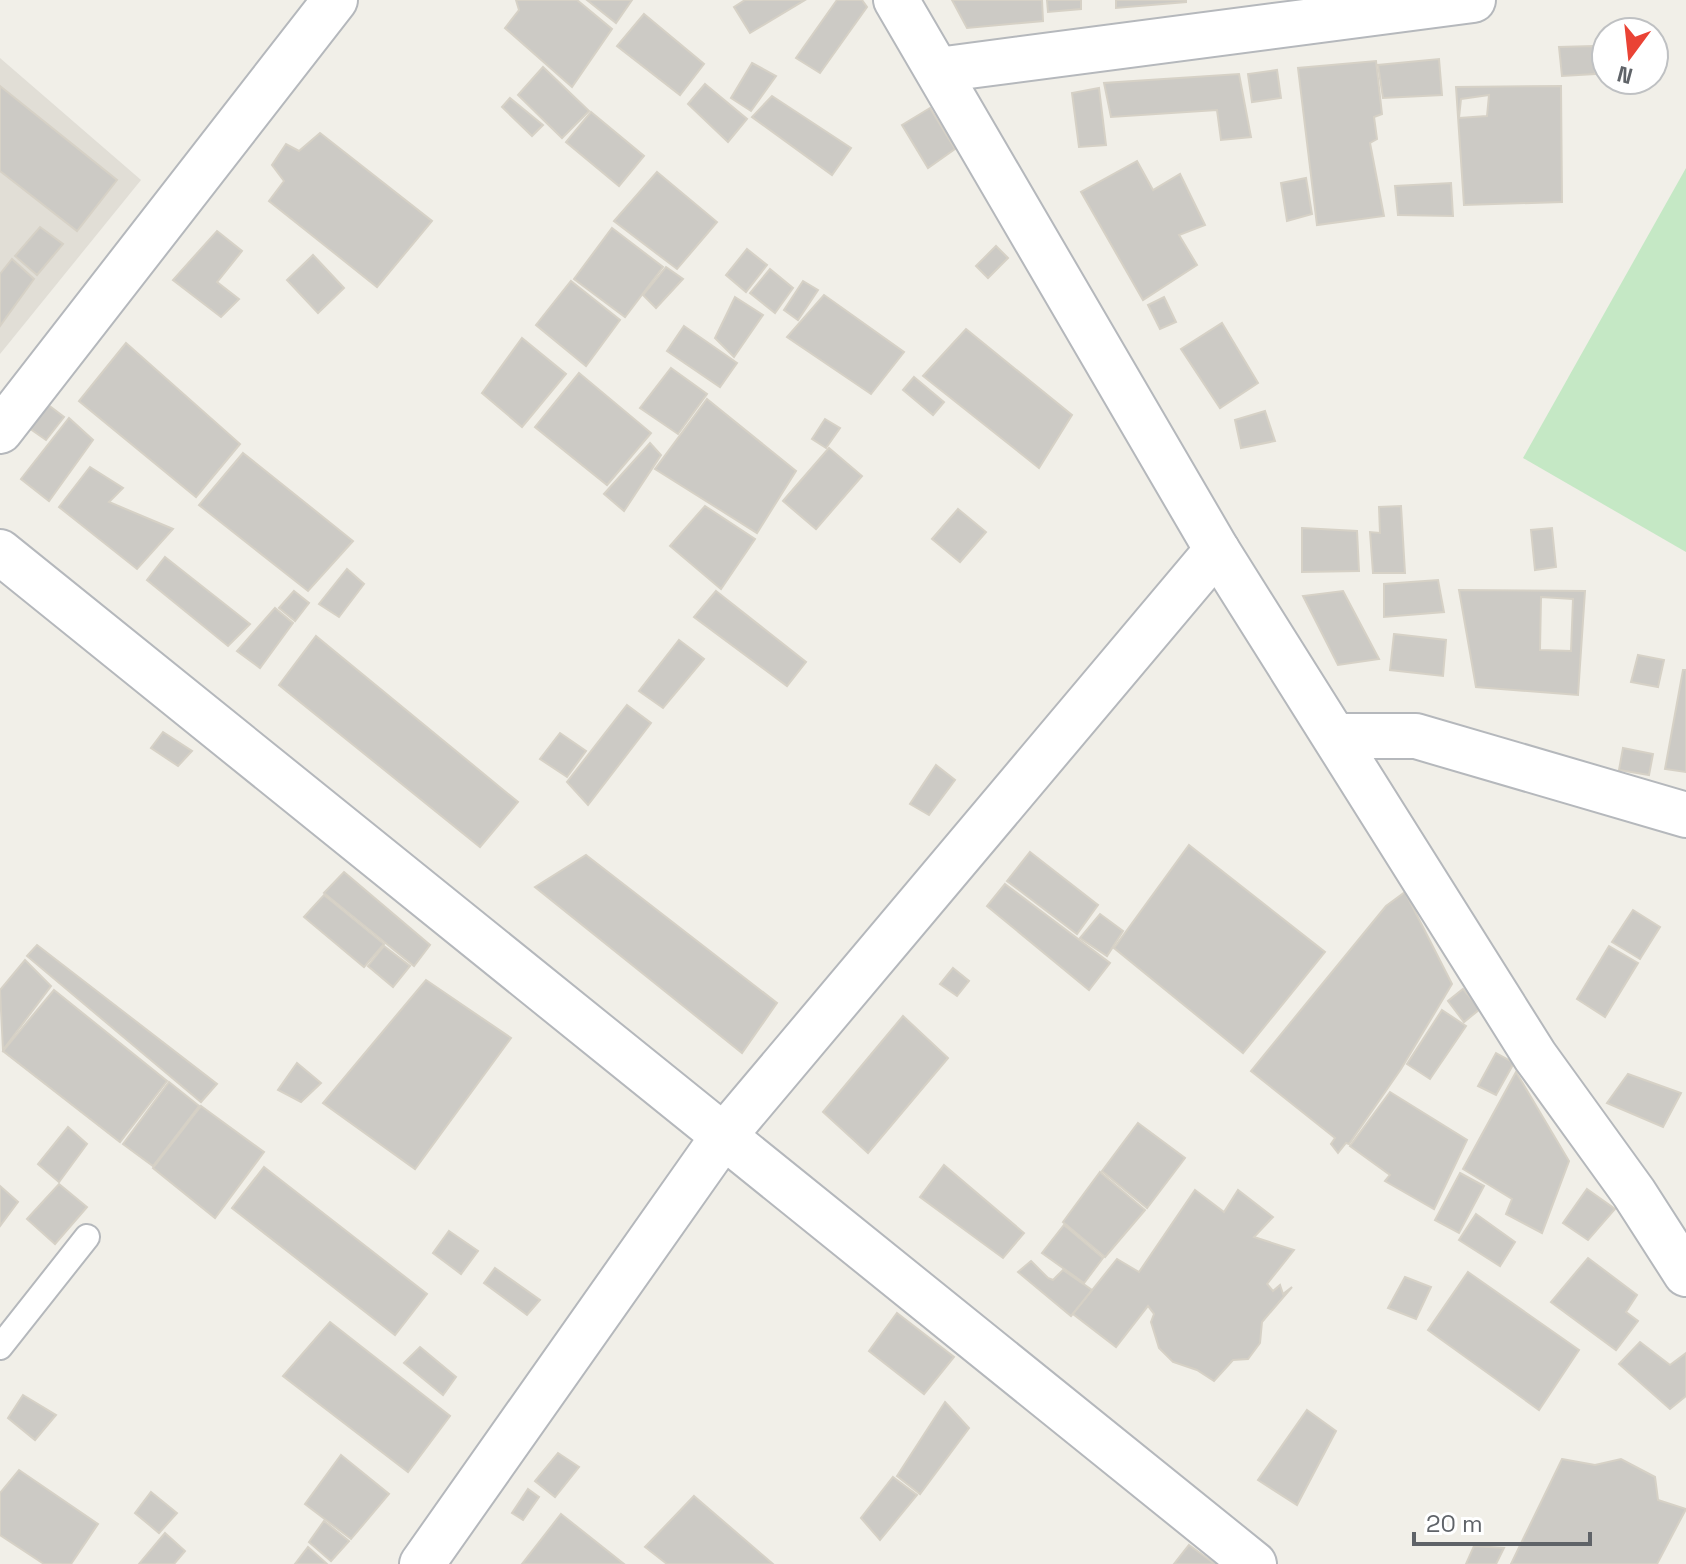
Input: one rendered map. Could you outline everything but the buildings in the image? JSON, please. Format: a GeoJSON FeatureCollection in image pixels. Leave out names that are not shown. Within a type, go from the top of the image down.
{"type":"FeatureCollection","features":[{"type":"Feature","properties":{"kind":"street"},"geometry":{"type":"LineString","coordinates":[[0,431],[335,0]]}},
{"type":"Feature","properties":{"kind":"street"},"geometry":{"type":"LineString","coordinates":[[896,0],[1217,550],[1535,1056],[1634,1193],[1686,1274]]}},
{"type":"Feature","properties":{"kind":"street"},"geometry":{"type":"LineString","coordinates":[[938,70],[1473,0]]}},
{"type":"Feature","properties":{"kind":"street"},"geometry":{"type":"LineString","coordinates":[[422,1564],[722,1138],[1217,550]]}},
{"type":"Feature","properties":{"kind":"street"},"geometry":{"type":"LineString","coordinates":[[0,552],[722,1138],[1254,1564]]}},
{"type":"Feature","properties":{"kind":"street"},"geometry":{"type":"LineString","coordinates":[[1335,736],[1416,736],[1686,815]]}},
{"type":"Feature","properties":{"kind":"lane"},"geometry":{"type":"LineString","coordinates":[[0,1347],[87,1237]]}},
{"type":"Feature","properties":{"kind":"shaded area"},"geometry":{"type":"Polygon","coordinates":[[[0,58],[141,180],[0,354],[0,58]]]}},
{"type":"Feature","properties":{"kind":"green space"},"geometry":{"type":"Polygon","coordinates":[[[1686,168],[1686,552],[1523,458],[1686,168]]]}}]}
